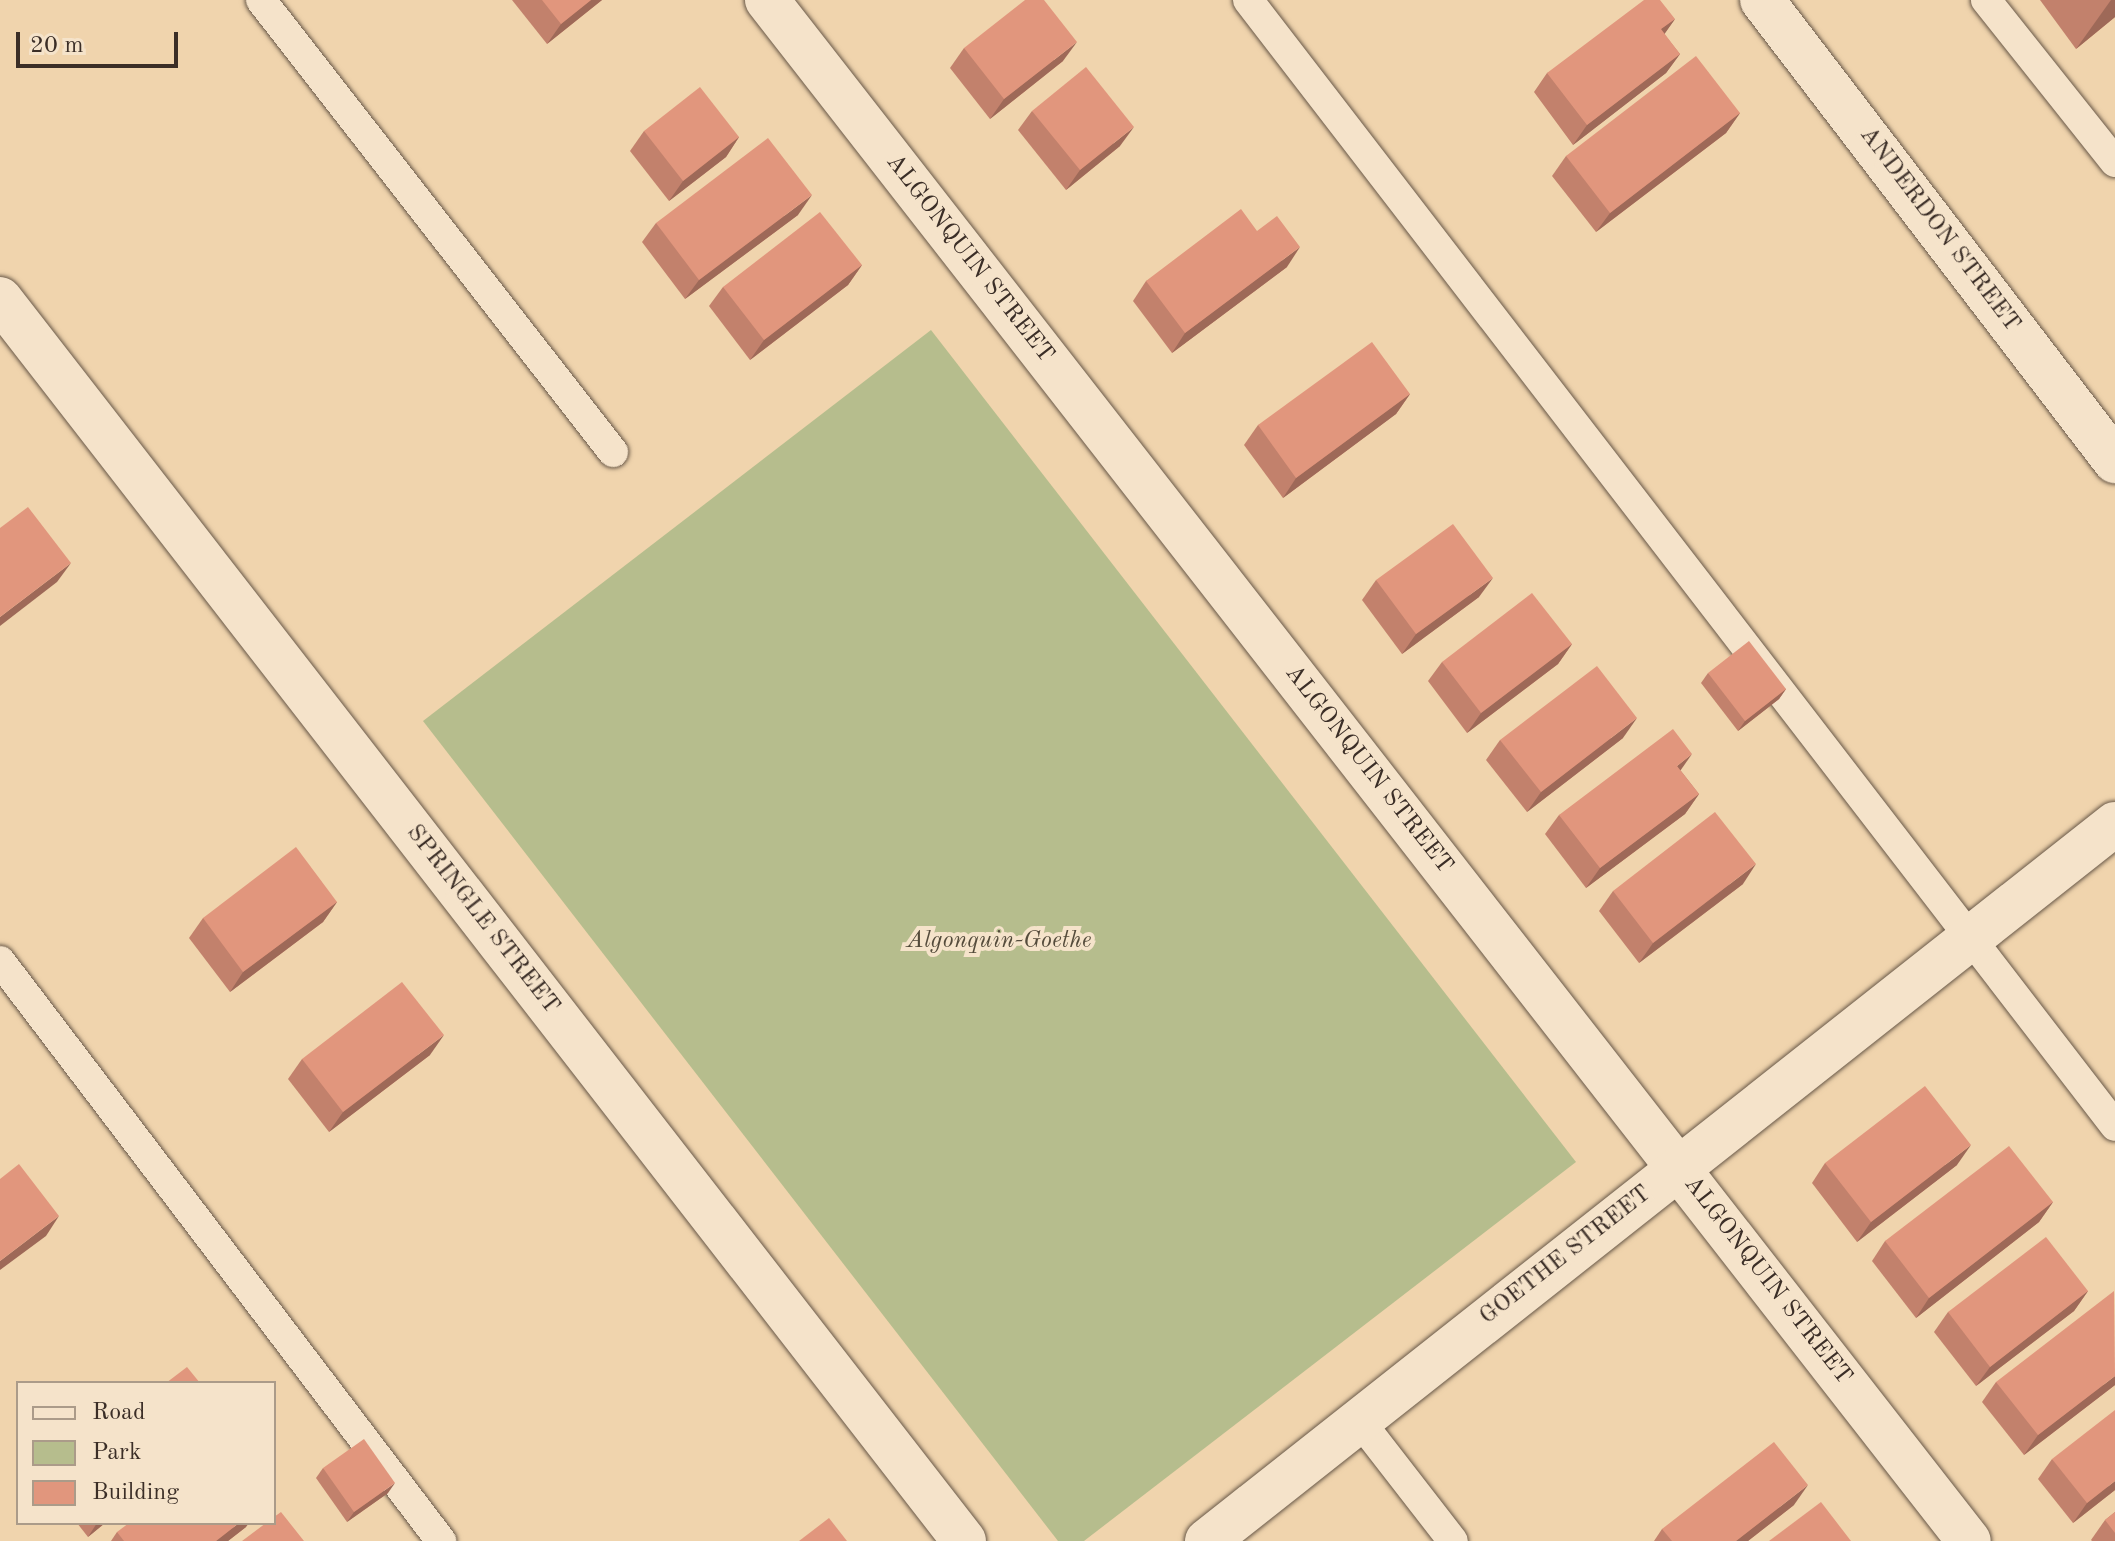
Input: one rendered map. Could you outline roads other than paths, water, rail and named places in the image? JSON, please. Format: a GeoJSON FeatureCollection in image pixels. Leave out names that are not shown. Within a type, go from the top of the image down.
{"type":"FeatureCollection","features":[{"type":"Feature","properties":{"kind":"street","name":"ALGONQUIN STREET"},"geometry":{"type":"LineString","coordinates":[[767,0],[1969,1541]]}},
{"type":"Feature","properties":{"kind":"street","name":"ANDERDON STREET"},"geometry":{"type":"LineString","coordinates":[[1762,0],[2115,461]]}},
{"type":"Feature","properties":{"kind":"street","name":"SPRINGLE STREET"},"geometry":{"type":"LineString","coordinates":[[0,299],[964,1541]]}},
{"type":"Feature","properties":{"kind":"street","name":"GOETHE STREET"},"geometry":{"type":"LineString","coordinates":[[1207,1541],[2115,824]]}},
{"type":"Feature","properties":{"kind":"lane"},"geometry":{"type":"LineString","coordinates":[[261,0],[613,452]]}},
{"type":"Feature","properties":{"kind":"lane"},"geometry":{"type":"LineString","coordinates":[[1248,0],[1967,940],[2115,1126]]}},
{"type":"Feature","properties":{"kind":"lane"},"geometry":{"type":"LineString","coordinates":[[1986,0],[2115,162]]}},
{"type":"Feature","properties":{"kind":"lane"},"geometry":{"type":"LineString","coordinates":[[0,961],[441,1541]]}},
{"type":"Feature","properties":{"kind":"lane"},"geometry":{"type":"LineString","coordinates":[[1359,1420],[1453,1541]]}},
{"type":"Feature","properties":{"kind":"park label","name":"Algonquin-Goethe"},"geometry":{"type":"Point","coordinates":[999,942]}}]}
